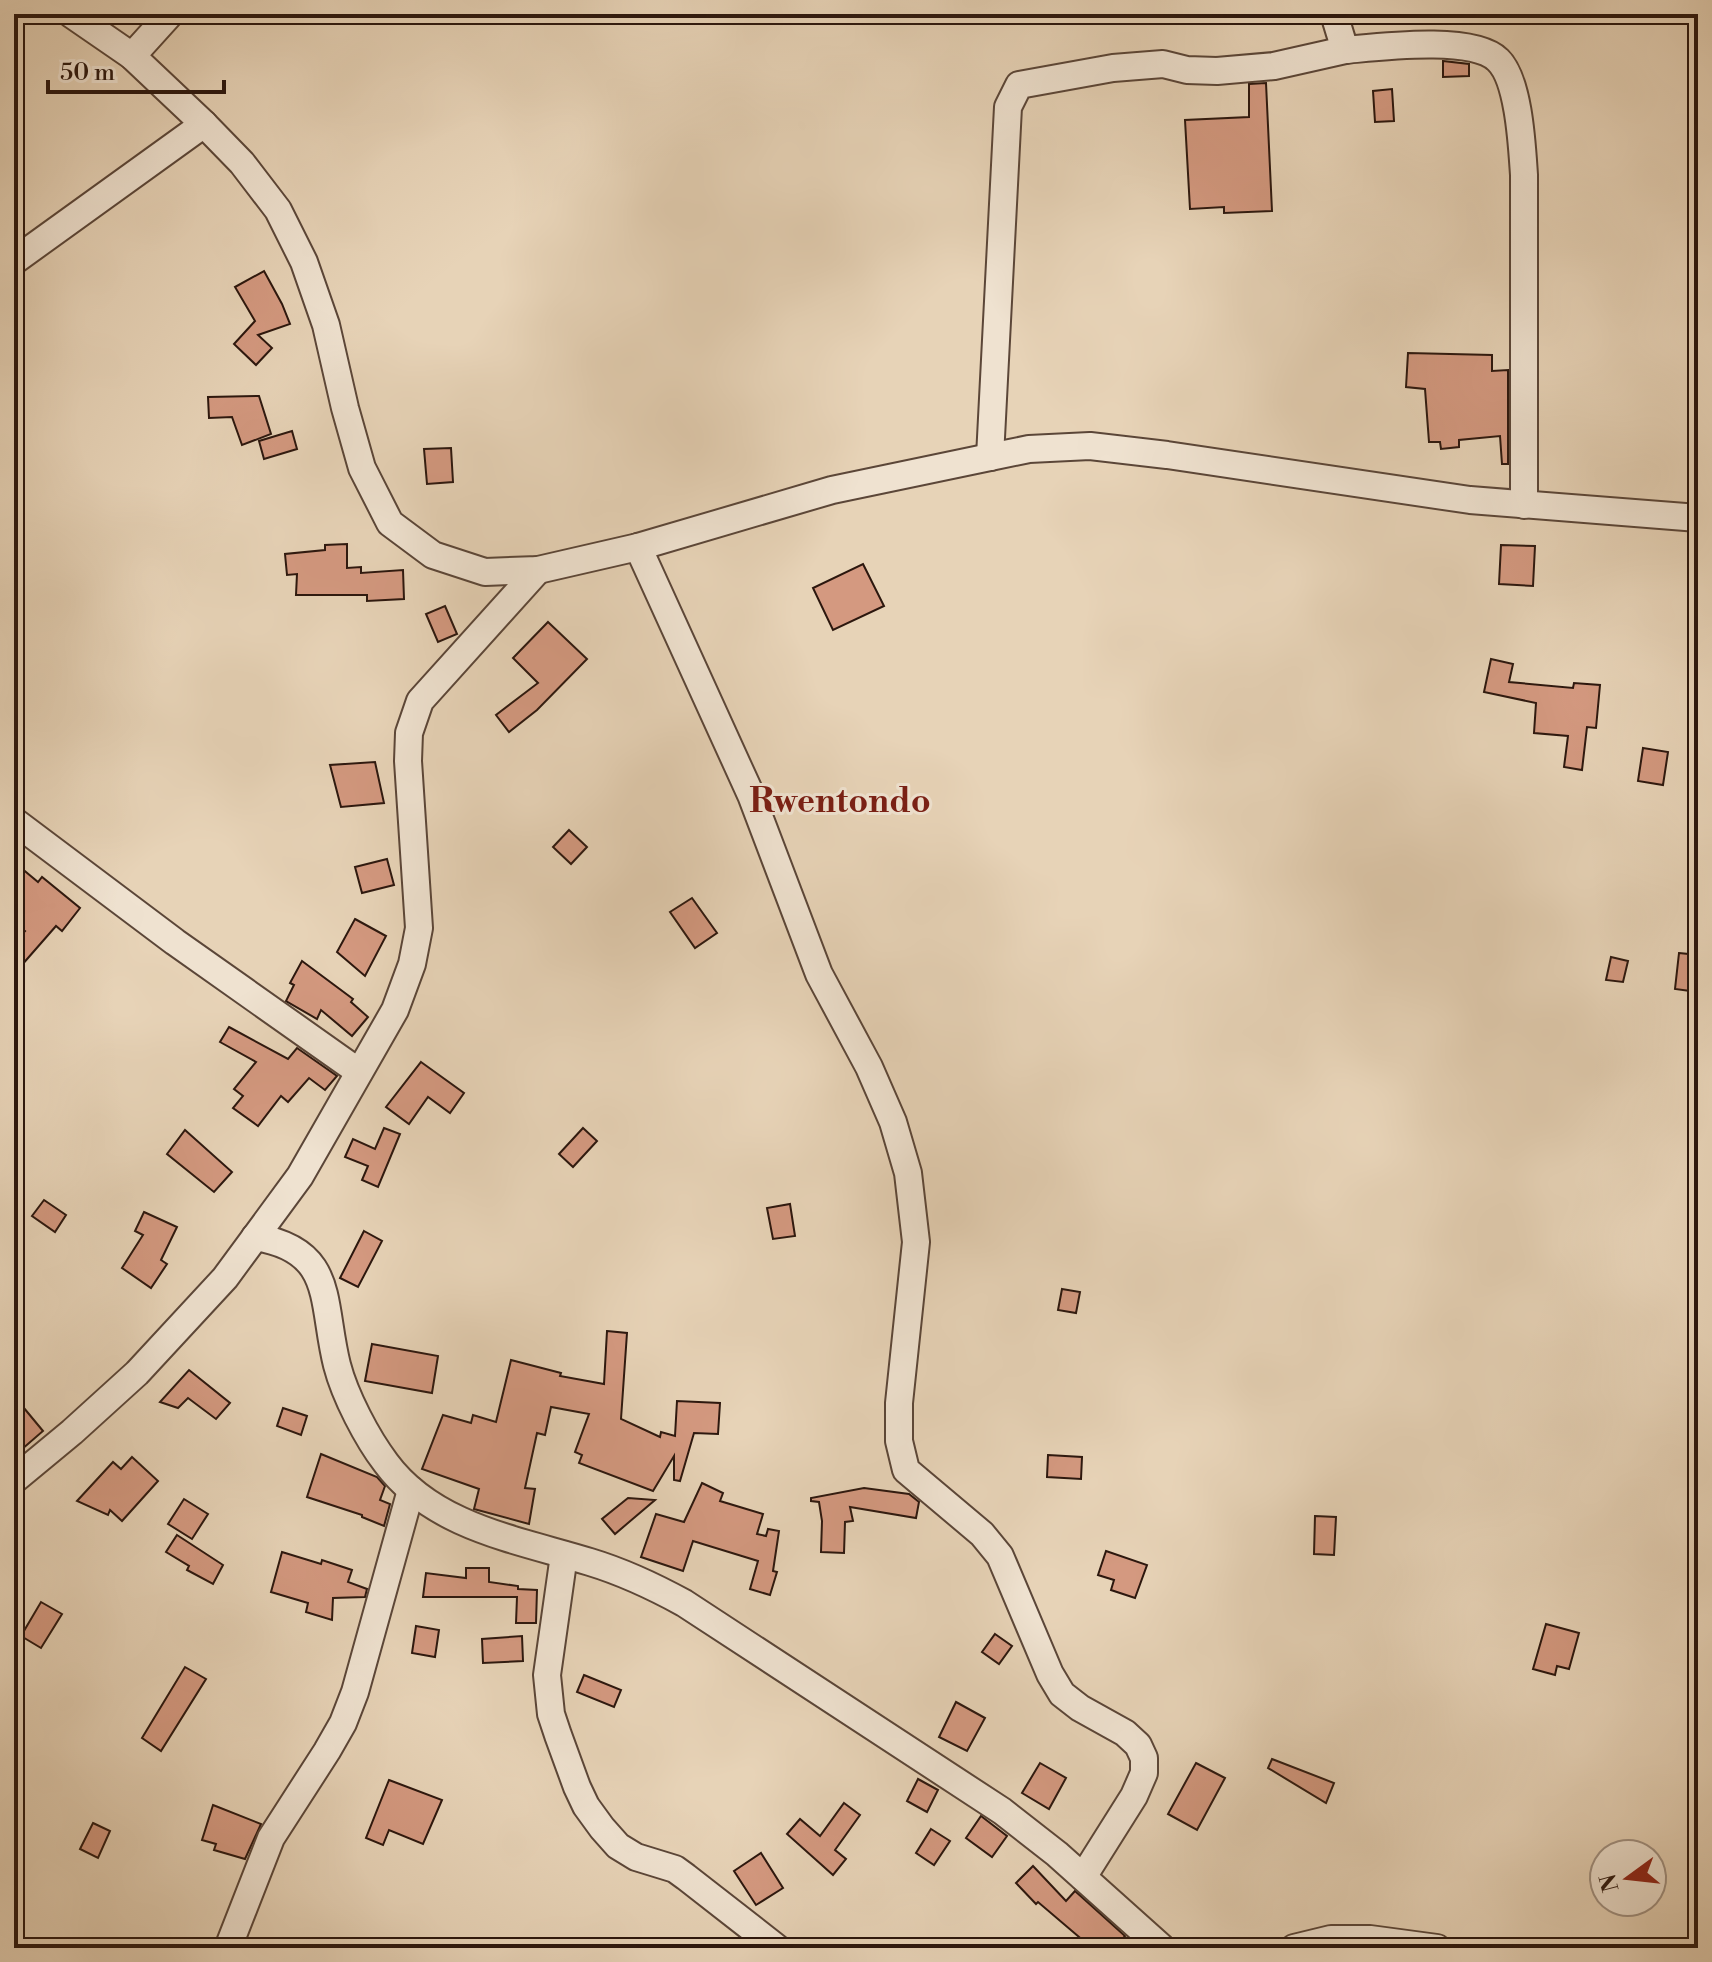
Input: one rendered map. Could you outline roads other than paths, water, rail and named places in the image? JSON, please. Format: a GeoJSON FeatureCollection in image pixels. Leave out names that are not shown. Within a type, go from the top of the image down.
{"type":"FeatureCollection","features":[{"type":"Feature","properties":{"kind":"street"},"geometry":{"type":"LineString","coordinates":[[71,14],[132,56],[204,124],[242,163],[278,210],[304,262],[326,325],[362,468],[390,523],[433,555],[485,572],[538,570],[638,547],[832,490],[990,457],[1029,449],[1090,446],[1470,500],[1698,518]]}},
{"type":"Feature","properties":{"kind":"street"},"geometry":{"type":"LineString","coordinates":[[132,56],[170,14]]}},
{"type":"Feature","properties":{"kind":"street"},"geometry":{"type":"LineString","coordinates":[[1334,14],[1345,50]]}},
{"type":"Feature","properties":{"kind":"street"},"geometry":{"type":"LineString","coordinates":[[990,457],[1008,107],[1019,85],[1163,64],[1187,70],[1217,71],[1274,66],[1345,50],[1416,44],[1483,51],[1499,60],[1508,77],[1520,121],[1524,175],[1524,505]]}},
{"type":"Feature","properties":{"kind":"street"},"geometry":{"type":"LineString","coordinates":[[14,261],[204,124]]}},
{"type":"Feature","properties":{"kind":"street"},"geometry":{"type":"LineString","coordinates":[[638,547],[751,795],[819,974],[869,1067],[901,1148],[908,1173],[916,1242],[899,1403],[899,1441],[906,1470],[982,1534],[1000,1556],[1050,1674],[1062,1694],[1080,1708],[1125,1733],[1138,1745],[1144,1758],[1144,1773],[1134,1796],[1083,1877]]}},
{"type":"Feature","properties":{"kind":"street"},"geometry":{"type":"LineString","coordinates":[[14,1480],[137,1373],[225,1278],[300,1176],[395,1010],[412,964],[419,928],[408,761],[409,733],[420,701],[538,570]]}},
{"type":"Feature","properties":{"kind":"street"},"geometry":{"type":"LineString","coordinates":[[14,821],[175,942],[359,1072]]}},
{"type":"Feature","properties":{"kind":"street"},"geometry":{"type":"LineString","coordinates":[[255,1237],[279,1241],[301,1252],[318,1275],[337,1367],[354,1408],[386,1464],[411,1490],[475,1528],[639,1579],[684,1603],[1002,1811],[1083,1877],[1162,1948]]}},
{"type":"Feature","properties":{"kind":"street"},"geometry":{"type":"LineString","coordinates":[[228,1948],[271,1838],[335,1737],[355,1692],[411,1490]]}},
{"type":"Feature","properties":{"kind":"street"},"geometry":{"type":"LineString","coordinates":[[564,1555],[547,1692],[558,1735],[586,1806],[618,1846],[636,1857],[675,1869],[777,1948]]}},
{"type":"Feature","properties":{"kind":"street"},"geometry":{"type":"LineString","coordinates":[[1294,1948],[1331,1939],[1370,1939],[1437,1948]]}},
{"type":"Feature","properties":{"kind":"district","name":"Rwentondo"},"geometry":{"type":"Point","coordinates":[840,802]}}]}
